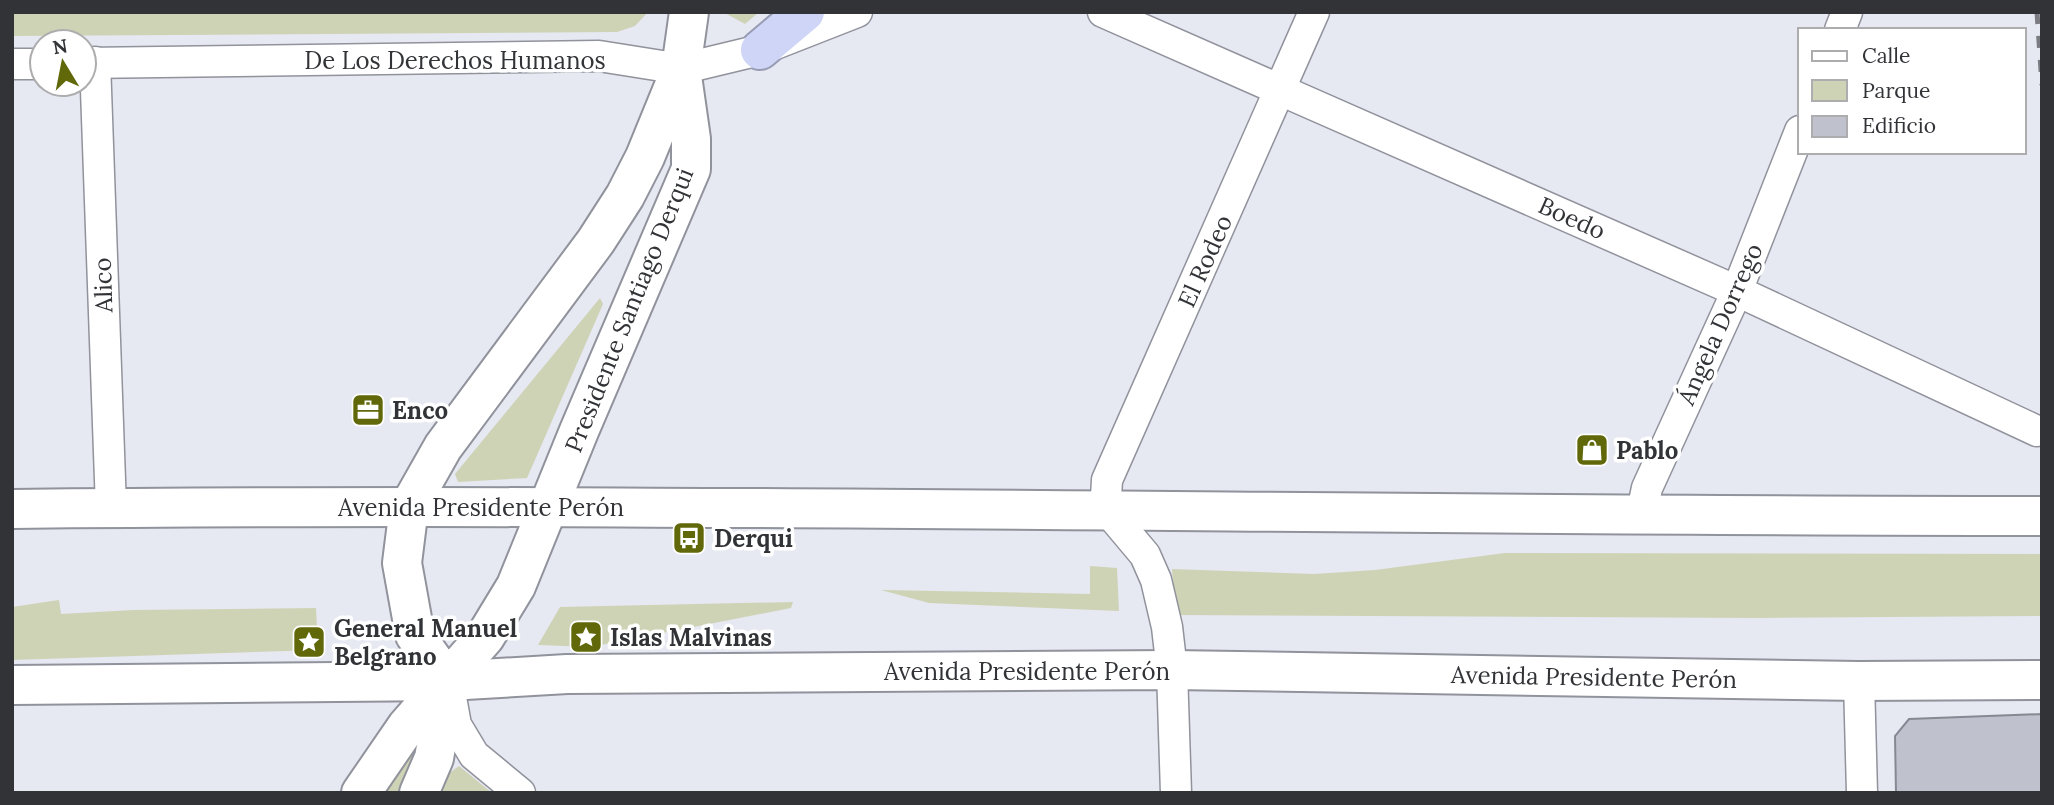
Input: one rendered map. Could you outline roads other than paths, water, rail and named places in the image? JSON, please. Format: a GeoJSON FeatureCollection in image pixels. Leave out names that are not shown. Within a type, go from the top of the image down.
{"type":"FeatureCollection","features":[{"type":"Feature","properties":{"kind":"highway"},"geometry":{"type":"LineString","coordinates":[[760,50],[805,12]]}},
{"type":"Feature","properties":{"kind":"main road","name":"Presidente Santiago Derqui"},"geometry":{"type":"LineString","coordinates":[[447,681],[415,635],[402,563],[409,507],[443,447],[580,263],[625,196],[645,158],[681,69],[689,12]]}},
{"type":"Feature","properties":{"kind":"main road","name":"Presidente Santiago Derqui"},"geometry":{"type":"LineString","coordinates":[[361,793],[407,726],[485,637],[516,586],[691,169],[691,139],[681,69]]}},
{"type":"Feature","properties":{"kind":"main road","name":"Avenida Presidente Perón"},"geometry":{"type":"LineString","coordinates":[[12,509],[550,507],[1641,516],[2042,516]]}},
{"type":"Feature","properties":{"kind":"main road","name":"Avenida Presidente Perón"},"geometry":{"type":"LineString","coordinates":[[12,685],[447,681],[567,674],[1172,670],[1859,681],[2042,680]]}},
{"type":"Feature","properties":{"kind":"main road"},"geometry":{"type":"LineString","coordinates":[[419,793],[434,758],[447,681]]}},
{"type":"Feature","properties":{"kind":"street","name":"De Los Derechos Humanos"},"geometry":{"type":"LineString","coordinates":[[98,63],[599,56],[681,69],[760,50],[857,12]]}},
{"type":"Feature","properties":{"kind":"street","name":"Boedo"},"geometry":{"type":"LineString","coordinates":[[1104,12],[1737,291],[2037,431]]}},
{"type":"Feature","properties":{"kind":"street","name":"El Rodeo"},"geometry":{"type":"LineString","coordinates":[[1108,511],[1107,480],[1314,12]]}},
{"type":"Feature","properties":{"kind":"street","name":"Alico"},"geometry":{"type":"LineString","coordinates":[[91,98],[111,508]]}},
{"type":"Feature","properties":{"kind":"street","name":"Ángela Dorrego"},"geometry":{"type":"LineString","coordinates":[[1641,516],[1647,488],[1737,291],[1798,136]]}},
{"type":"Feature","properties":{"kind":"street"},"geometry":{"type":"LineString","coordinates":[[1108,511],[1145,555],[1156,580],[1167,627],[1172,670],[1176,793]]}},
{"type":"Feature","properties":{"kind":"street"},"geometry":{"type":"LineString","coordinates":[[447,681],[456,725],[474,755],[520,793]]}},
{"type":"Feature","properties":{"kind":"street"},"geometry":{"type":"LineString","coordinates":[[1859,681],[1862,793]]}},
{"type":"Feature","properties":{"kind":"railway"},"geometry":{"type":"LineString","coordinates":[[2037,12],[2042,85]]}},
{"type":"Feature","properties":{"kind":"place","name":"Enco"},"geometry":{"type":"Point","coordinates":[368,410]}},
{"type":"Feature","properties":{"kind":"place","name":"Pablo"},"geometry":{"type":"Point","coordinates":[1592,450]}},
{"type":"Feature","properties":{"kind":"place","name":"Derqui"},"geometry":{"type":"Point","coordinates":[689,538]}},
{"type":"Feature","properties":{"kind":"place","name":"Islas Malvinas"},"geometry":{"type":"Point","coordinates":[586,637]}},
{"type":"Feature","properties":{"kind":"place","name":"General Manuel Belgrano"},"geometry":{"type":"Point","coordinates":[309,642]}}]}
